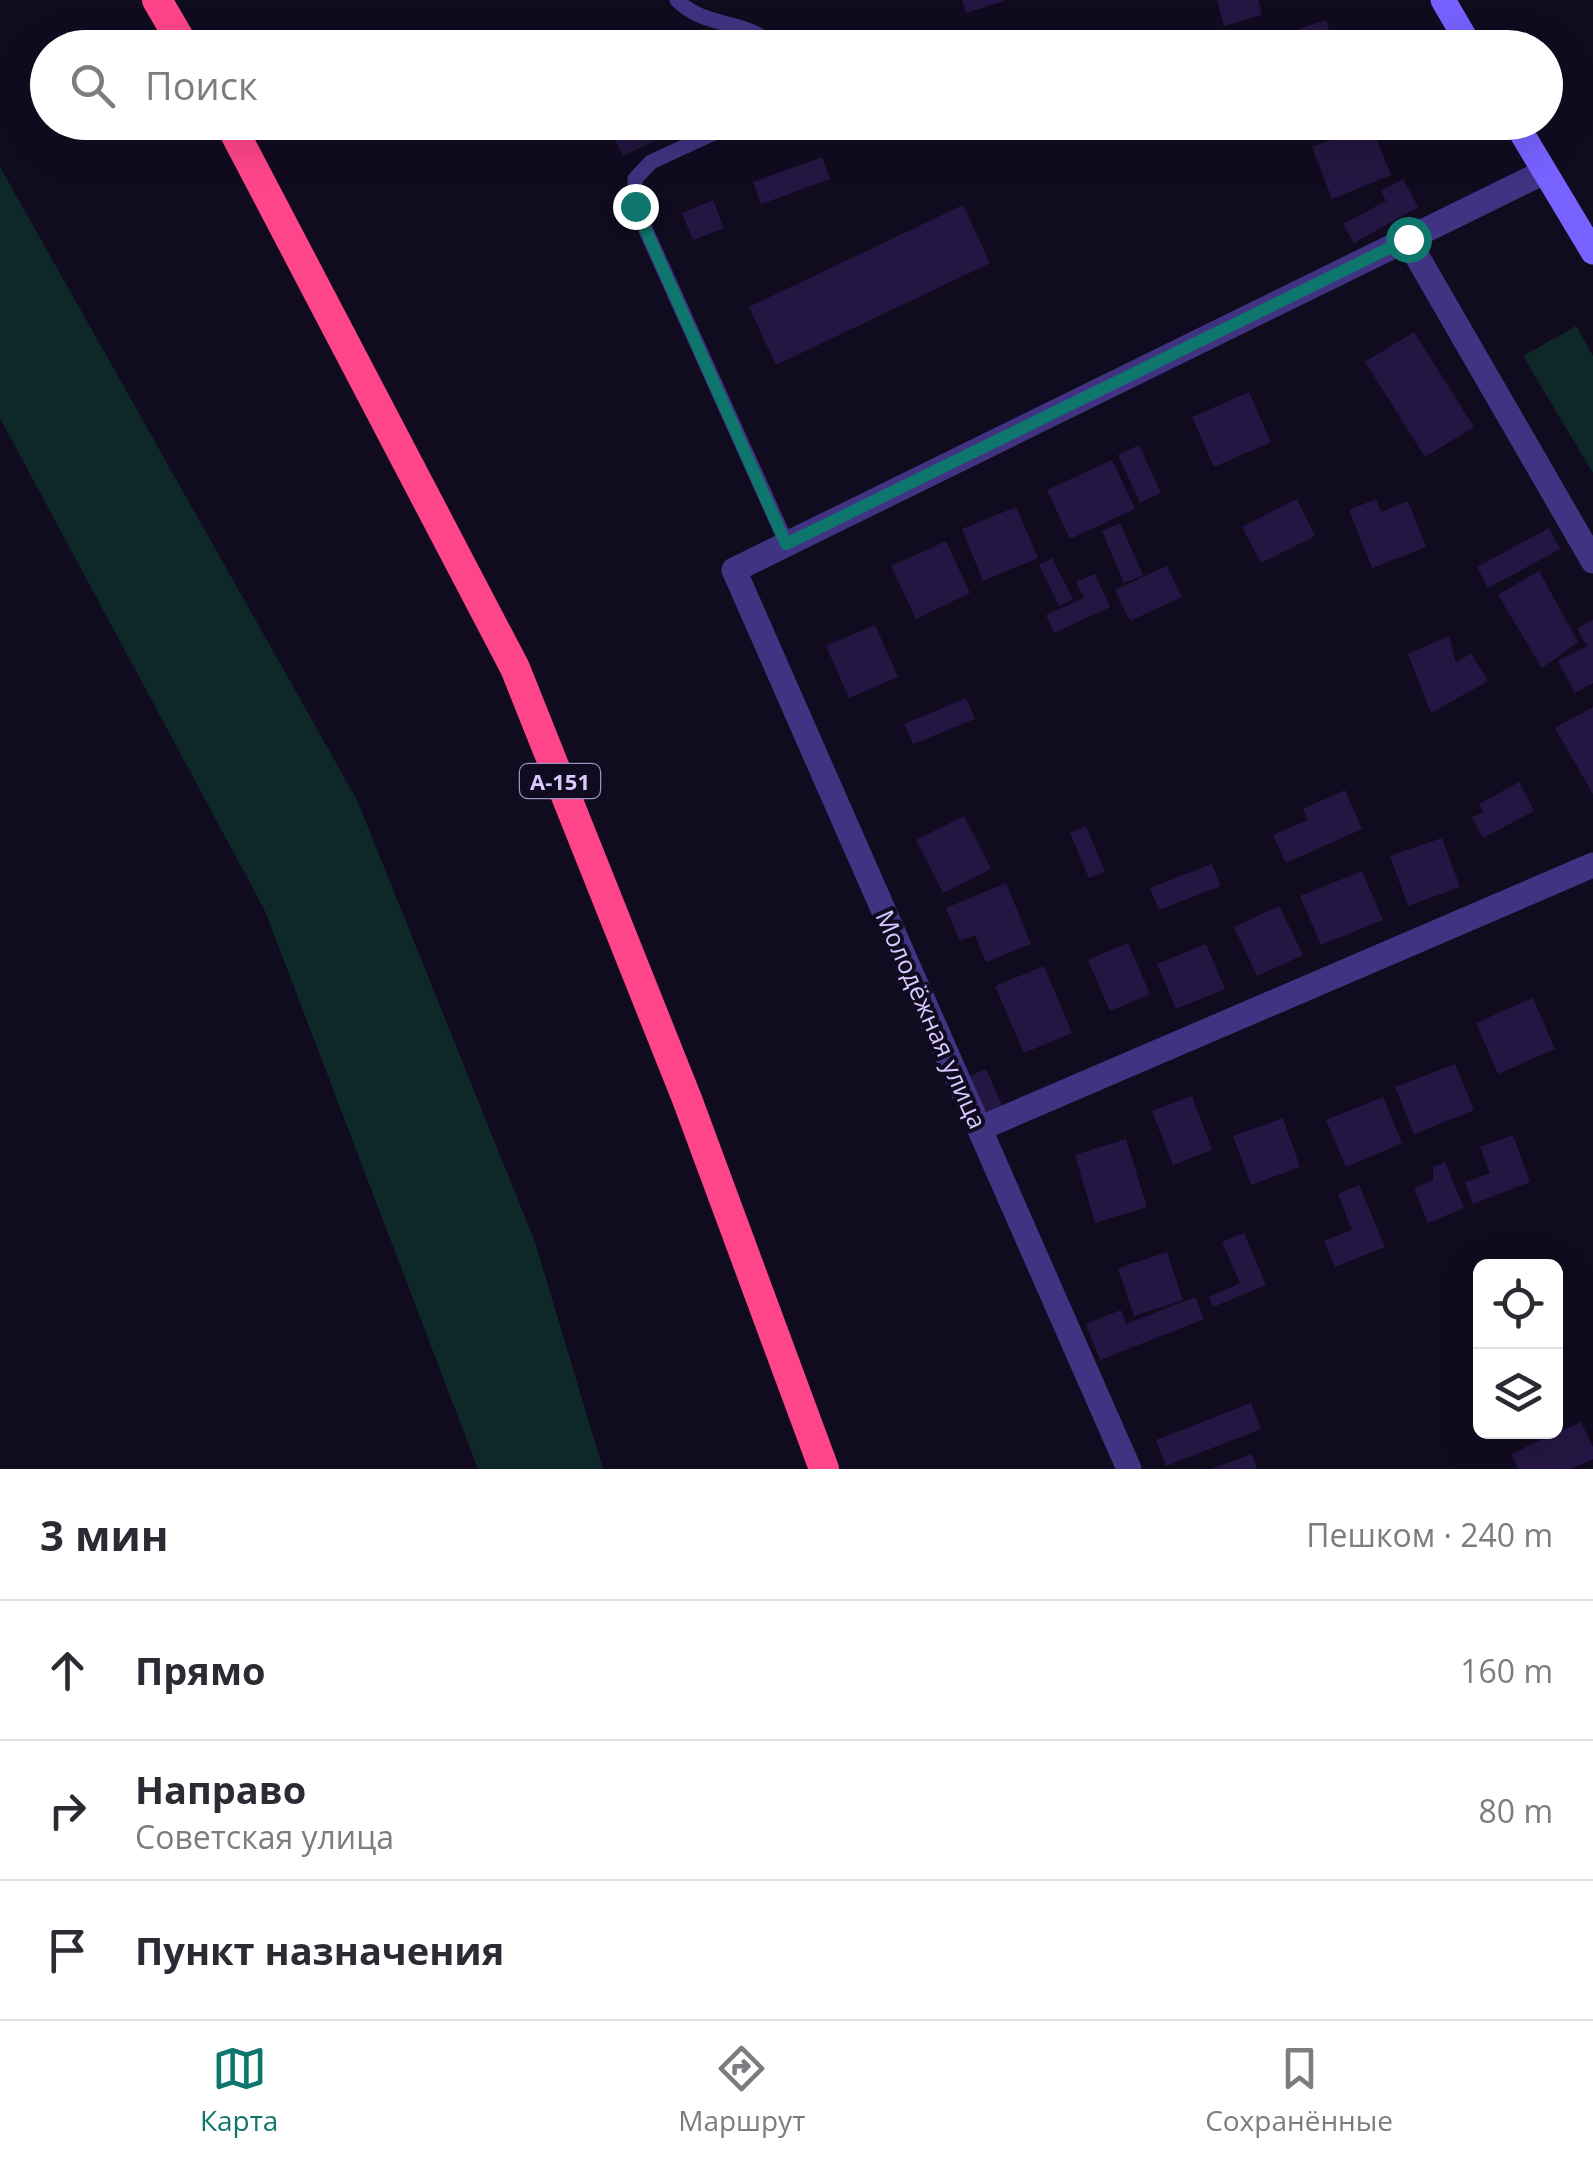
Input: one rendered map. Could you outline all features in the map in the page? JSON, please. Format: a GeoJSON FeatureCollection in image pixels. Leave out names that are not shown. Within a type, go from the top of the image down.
{"type":"FeatureCollection","features":[{"type":"Feature","properties":{"kind":"highway"},"geometry":{"type":"LineString","coordinates":[[157,0],[174,30]]}},
{"type":"Feature","properties":{"kind":"highway","name":"А-151"},"geometry":{"type":"LineString","coordinates":[[238,140],[515,668],[687,1098],[824,1469]]}},
{"type":"Feature","properties":{"kind":"street"},"geometry":{"type":"LineString","coordinates":[[1443,0],[1460,30]]}},
{"type":"Feature","properties":{"kind":"street"},"geometry":{"type":"LineString","coordinates":[[1525,140],[1593,252]]}},
{"type":"Feature","properties":{"kind":"street"},"geometry":{"type":"LineString","coordinates":[[786,544],[1544,172]]}},
{"type":"Feature","properties":{"kind":"street"},"geometry":{"type":"LineString","coordinates":[[1408,239],[1593,561]]}},
{"type":"Feature","properties":{"kind":"street","name":"Молодёжная улица"},"geometry":{"type":"LineString","coordinates":[[786,544],[734,570],[1129,1469]]}},
{"type":"Feature","properties":{"kind":"street"},"geometry":{"type":"LineString","coordinates":[[981,1128],[1593,865]]}},
{"type":"Feature","properties":{"kind":"lane"},"geometry":{"type":"LineString","coordinates":[[677,0],[692,16],[749,30]]}},
{"type":"Feature","properties":{"kind":"lane"},"geometry":{"type":"LineString","coordinates":[[699,140],[651,162],[635,180],[635,206],[786,544]]}},
{"type":"Feature","properties":{"kind":"green space"},"geometry":{"type":"Polygon","coordinates":[[[0,167],[357,800],[535,1242],[603,1469],[478,1469],[265,911],[0,418],[0,167]]]}},
{"type":"Feature","properties":{"kind":"green space"},"geometry":{"type":"Polygon","coordinates":[[[1576,326],[1593,356],[1593,473],[1523,356],[1576,326]]]}},
{"type":"Feature","properties":{"kind":"building"},"geometry":{"type":"Polygon","coordinates":[[[962,0],[1004,0],[1004,1],[966,13],[962,0]]]}},
{"type":"Feature","properties":{"kind":"building"},"geometry":{"type":"Polygon","coordinates":[[[1217,0],[1258,0],[1262,15],[1224,26],[1217,0]]]}},
{"type":"Feature","properties":{"kind":"building"},"geometry":{"type":"Polygon","coordinates":[[[1326,20],[1329,30],[1297,30],[1326,20]]]}},
{"type":"Feature","properties":{"kind":"building"},"geometry":{"type":"Polygon","coordinates":[[[615,140],[656,140],[623,156],[615,140]]]}},
{"type":"Feature","properties":{"kind":"building"},"geometry":{"type":"Polygon","coordinates":[[[1331,140],[1377,140],[1391,175],[1332,199],[1312,147],[1331,140]]]}},
{"type":"Feature","properties":{"kind":"building"},"geometry":{"type":"Polygon","coordinates":[[[822,157],[830,179],[761,204],[753,182],[822,157]]]}},
{"type":"Feature","properties":{"kind":"building"},"geometry":{"type":"Polygon","coordinates":[[[1403,179],[1418,207],[1354,243],[1343,224],[1386,201],[1381,191],[1403,179]]]}},
{"type":"Feature","properties":{"kind":"building"},"geometry":{"type":"Polygon","coordinates":[[[713,200],[724,228],[693,240],[682,213],[713,200]]]}},
{"type":"Feature","properties":{"kind":"building"},"geometry":{"type":"Polygon","coordinates":[[[963,205],[990,263],[776,365],[749,307],[963,205]]]}},
{"type":"Feature","properties":{"kind":"building"},"geometry":{"type":"Polygon","coordinates":[[[1414,332],[1474,427],[1425,457],[1365,362],[1414,332]]]}},
{"type":"Feature","properties":{"kind":"building"},"geometry":{"type":"Polygon","coordinates":[[[1249,392],[1271,442],[1214,467],[1192,417],[1249,392]]]}},
{"type":"Feature","properties":{"kind":"building"},"geometry":{"type":"Polygon","coordinates":[[[1139,445],[1161,493],[1140,503],[1118,455],[1139,445]]]}},
{"type":"Feature","properties":{"kind":"building"},"geometry":{"type":"Polygon","coordinates":[[[1112,460],[1135,509],[1070,539],[1047,490],[1112,460]]]}},
{"type":"Feature","properties":{"kind":"building"},"geometry":{"type":"Polygon","coordinates":[[[1297,499],[1315,536],[1261,563],[1242,527],[1297,499]]]}},
{"type":"Feature","properties":{"kind":"building"},"geometry":{"type":"Polygon","coordinates":[[[1376,499],[1381,512],[1408,501],[1426,547],[1372,568],[1349,510],[1376,499]]]}},
{"type":"Feature","properties":{"kind":"building"},"geometry":{"type":"Polygon","coordinates":[[[1016,507],[1038,558],[983,581],[962,529],[1016,507]]]}},
{"type":"Feature","properties":{"kind":"building"},"geometry":{"type":"Polygon","coordinates":[[[1120,523],[1143,575],[1124,583],[1102,531],[1120,523]]]}},
{"type":"Feature","properties":{"kind":"building"},"geometry":{"type":"Polygon","coordinates":[[[1549,528],[1560,549],[1488,588],[1477,567],[1549,528]]]}},
{"type":"Feature","properties":{"kind":"building"},"geometry":{"type":"Polygon","coordinates":[[[946,541],[970,593],[916,619],[891,566],[946,541]]]}},
{"type":"Feature","properties":{"kind":"building"},"geometry":{"type":"Polygon","coordinates":[[[1052,558],[1073,599],[1059,606],[1039,565],[1052,558]]]}},
{"type":"Feature","properties":{"kind":"building"},"geometry":{"type":"Polygon","coordinates":[[[1167,566],[1182,597],[1130,621],[1115,590],[1167,566]]]}},
{"type":"Feature","properties":{"kind":"building"},"geometry":{"type":"Polygon","coordinates":[[[1539,571],[1578,642],[1542,668],[1498,595],[1539,571]]]}},
{"type":"Feature","properties":{"kind":"building"},"geometry":{"type":"Polygon","coordinates":[[[1095,574],[1110,607],[1054,633],[1046,615],[1084,598],[1076,582],[1095,574]]]}},
{"type":"Feature","properties":{"kind":"building"},"geometry":{"type":"Polygon","coordinates":[[[1593,620],[1593,683],[1575,693],[1558,661],[1587,646],[1577,628],[1593,620]]]}},
{"type":"Feature","properties":{"kind":"building"},"geometry":{"type":"Polygon","coordinates":[[[875,625],[898,677],[849,698],[826,646],[875,625]]]}},
{"type":"Feature","properties":{"kind":"building"},"geometry":{"type":"Polygon","coordinates":[[[1449,636],[1456,663],[1471,653],[1488,681],[1431,713],[1408,654],[1449,636]]]}},
{"type":"Feature","properties":{"kind":"building"},"geometry":{"type":"Polygon","coordinates":[[[966,698],[975,719],[913,744],[904,724],[966,698]]]}},
{"type":"Feature","properties":{"kind":"building"},"geometry":{"type":"Polygon","coordinates":[[[1593,707],[1593,794],[1555,728],[1593,707]]]}},
{"type":"Feature","properties":{"kind":"building"},"geometry":{"type":"Polygon","coordinates":[[[1519,782],[1534,811],[1483,838],[1472,817],[1483,812],[1479,804],[1519,782]]]}},
{"type":"Feature","properties":{"kind":"building"},"geometry":{"type":"Polygon","coordinates":[[[1345,790],[1362,829],[1286,863],[1273,835],[1308,820],[1303,809],[1345,790]]]}},
{"type":"Feature","properties":{"kind":"building"},"geometry":{"type":"Polygon","coordinates":[[[964,816],[991,869],[943,893],[916,840],[964,816]]]}},
{"type":"Feature","properties":{"kind":"building"},"geometry":{"type":"Polygon","coordinates":[[[1086,826],[1105,872],[1089,878],[1070,833],[1086,826]]]}},
{"type":"Feature","properties":{"kind":"building"},"geometry":{"type":"Polygon","coordinates":[[[1442,838],[1460,887],[1408,906],[1390,856],[1442,838]]]}},
{"type":"Feature","properties":{"kind":"building"},"geometry":{"type":"Polygon","coordinates":[[[1212,864],[1221,886],[1159,910],[1150,888],[1212,864]]]}},
{"type":"Feature","properties":{"kind":"building"},"geometry":{"type":"Polygon","coordinates":[[[1362,871],[1383,920],[1321,945],[1300,896],[1362,871]]]}},
{"type":"Feature","properties":{"kind":"building"},"geometry":{"type":"Polygon","coordinates":[[[1006,883],[1031,944],[986,962],[975,935],[960,941],[946,908],[1006,883]]]}},
{"type":"Feature","properties":{"kind":"building"},"geometry":{"type":"Polygon","coordinates":[[[1279,906],[1303,955],[1257,976],[1234,927],[1279,906]]]}},
{"type":"Feature","properties":{"kind":"building"},"geometry":{"type":"Polygon","coordinates":[[[1128,943],[1150,994],[1110,1011],[1088,960],[1128,943]]]}},
{"type":"Feature","properties":{"kind":"building"},"geometry":{"type":"Polygon","coordinates":[[[1206,944],[1225,989],[1176,1009],[1157,964],[1206,944]]]}},
{"type":"Feature","properties":{"kind":"building"},"geometry":{"type":"Polygon","coordinates":[[[1044,966],[1072,1033],[1024,1053],[995,986],[1044,966]]]}},
{"type":"Feature","properties":{"kind":"building"},"geometry":{"type":"Polygon","coordinates":[[[1533,998],[1555,1049],[1498,1074],[1476,1023],[1533,998]]]}},
{"type":"Feature","properties":{"kind":"building"},"geometry":{"type":"Polygon","coordinates":[[[1455,1064],[1474,1110],[1414,1134],[1395,1087],[1455,1064]]]}},
{"type":"Feature","properties":{"kind":"building"},"geometry":{"type":"Polygon","coordinates":[[[986,1069],[1003,1107],[984,1115],[967,1077],[986,1069]]]}},
{"type":"Feature","properties":{"kind":"building"},"geometry":{"type":"Polygon","coordinates":[[[1192,1096],[1212,1150],[1173,1165],[1152,1111],[1192,1096]]]}},
{"type":"Feature","properties":{"kind":"building"},"geometry":{"type":"Polygon","coordinates":[[[1383,1097],[1402,1143],[1346,1167],[1326,1120],[1383,1097]]]}},
{"type":"Feature","properties":{"kind":"building"},"geometry":{"type":"Polygon","coordinates":[[[1283,1118],[1300,1167],[1251,1185],[1233,1136],[1283,1118]]]}},
{"type":"Feature","properties":{"kind":"building"},"geometry":{"type":"Polygon","coordinates":[[[1513,1135],[1530,1182],[1473,1204],[1465,1182],[1490,1173],[1480,1147],[1513,1135]]]}},
{"type":"Feature","properties":{"kind":"building"},"geometry":{"type":"Polygon","coordinates":[[[1126,1139],[1147,1207],[1095,1223],[1075,1155],[1126,1139]]]}},
{"type":"Feature","properties":{"kind":"building"},"geometry":{"type":"Polygon","coordinates":[[[1445,1162],[1464,1208],[1428,1223],[1414,1188],[1433,1180],[1433,1167],[1445,1162]]]}},
{"type":"Feature","properties":{"kind":"building"},"geometry":{"type":"Polygon","coordinates":[[[1359,1185],[1385,1247],[1335,1267],[1324,1241],[1352,1230],[1338,1194],[1359,1185]]]}},
{"type":"Feature","properties":{"kind":"building"},"geometry":{"type":"Polygon","coordinates":[[[1244,1233],[1266,1285],[1213,1307],[1209,1297],[1240,1283],[1222,1242],[1244,1233]]]}},
{"type":"Feature","properties":{"kind":"building"},"geometry":{"type":"Polygon","coordinates":[[[1167,1252],[1183,1300],[1134,1316],[1118,1268],[1167,1252]]]}},
{"type":"Feature","properties":{"kind":"building"},"geometry":{"type":"Polygon","coordinates":[[[1195,1297],[1204,1319],[1100,1360],[1086,1324],[1121,1310],[1126,1324],[1195,1297]]]}},
{"type":"Feature","properties":{"kind":"building"},"geometry":{"type":"Polygon","coordinates":[[[1251,1403],[1261,1429],[1166,1466],[1156,1440],[1251,1403]]]}},
{"type":"Feature","properties":{"kind":"building"},"geometry":{"type":"Polygon","coordinates":[[[1581,1422],[1593,1447],[1593,1459],[1571,1469],[1518,1469],[1511,1454],[1544,1439],[1563,1439],[1563,1430],[1581,1422]]]}},
{"type":"Feature","properties":{"kind":"building"},"geometry":{"type":"Polygon","coordinates":[[[1252,1454],[1257,1469],[1211,1469],[1252,1454]]]}},
{"type":"Feature","properties":{"kind":"route"},"geometry":{"type":"LineString","coordinates":[[635,206],[786,544],[1408,239]]}}]}
